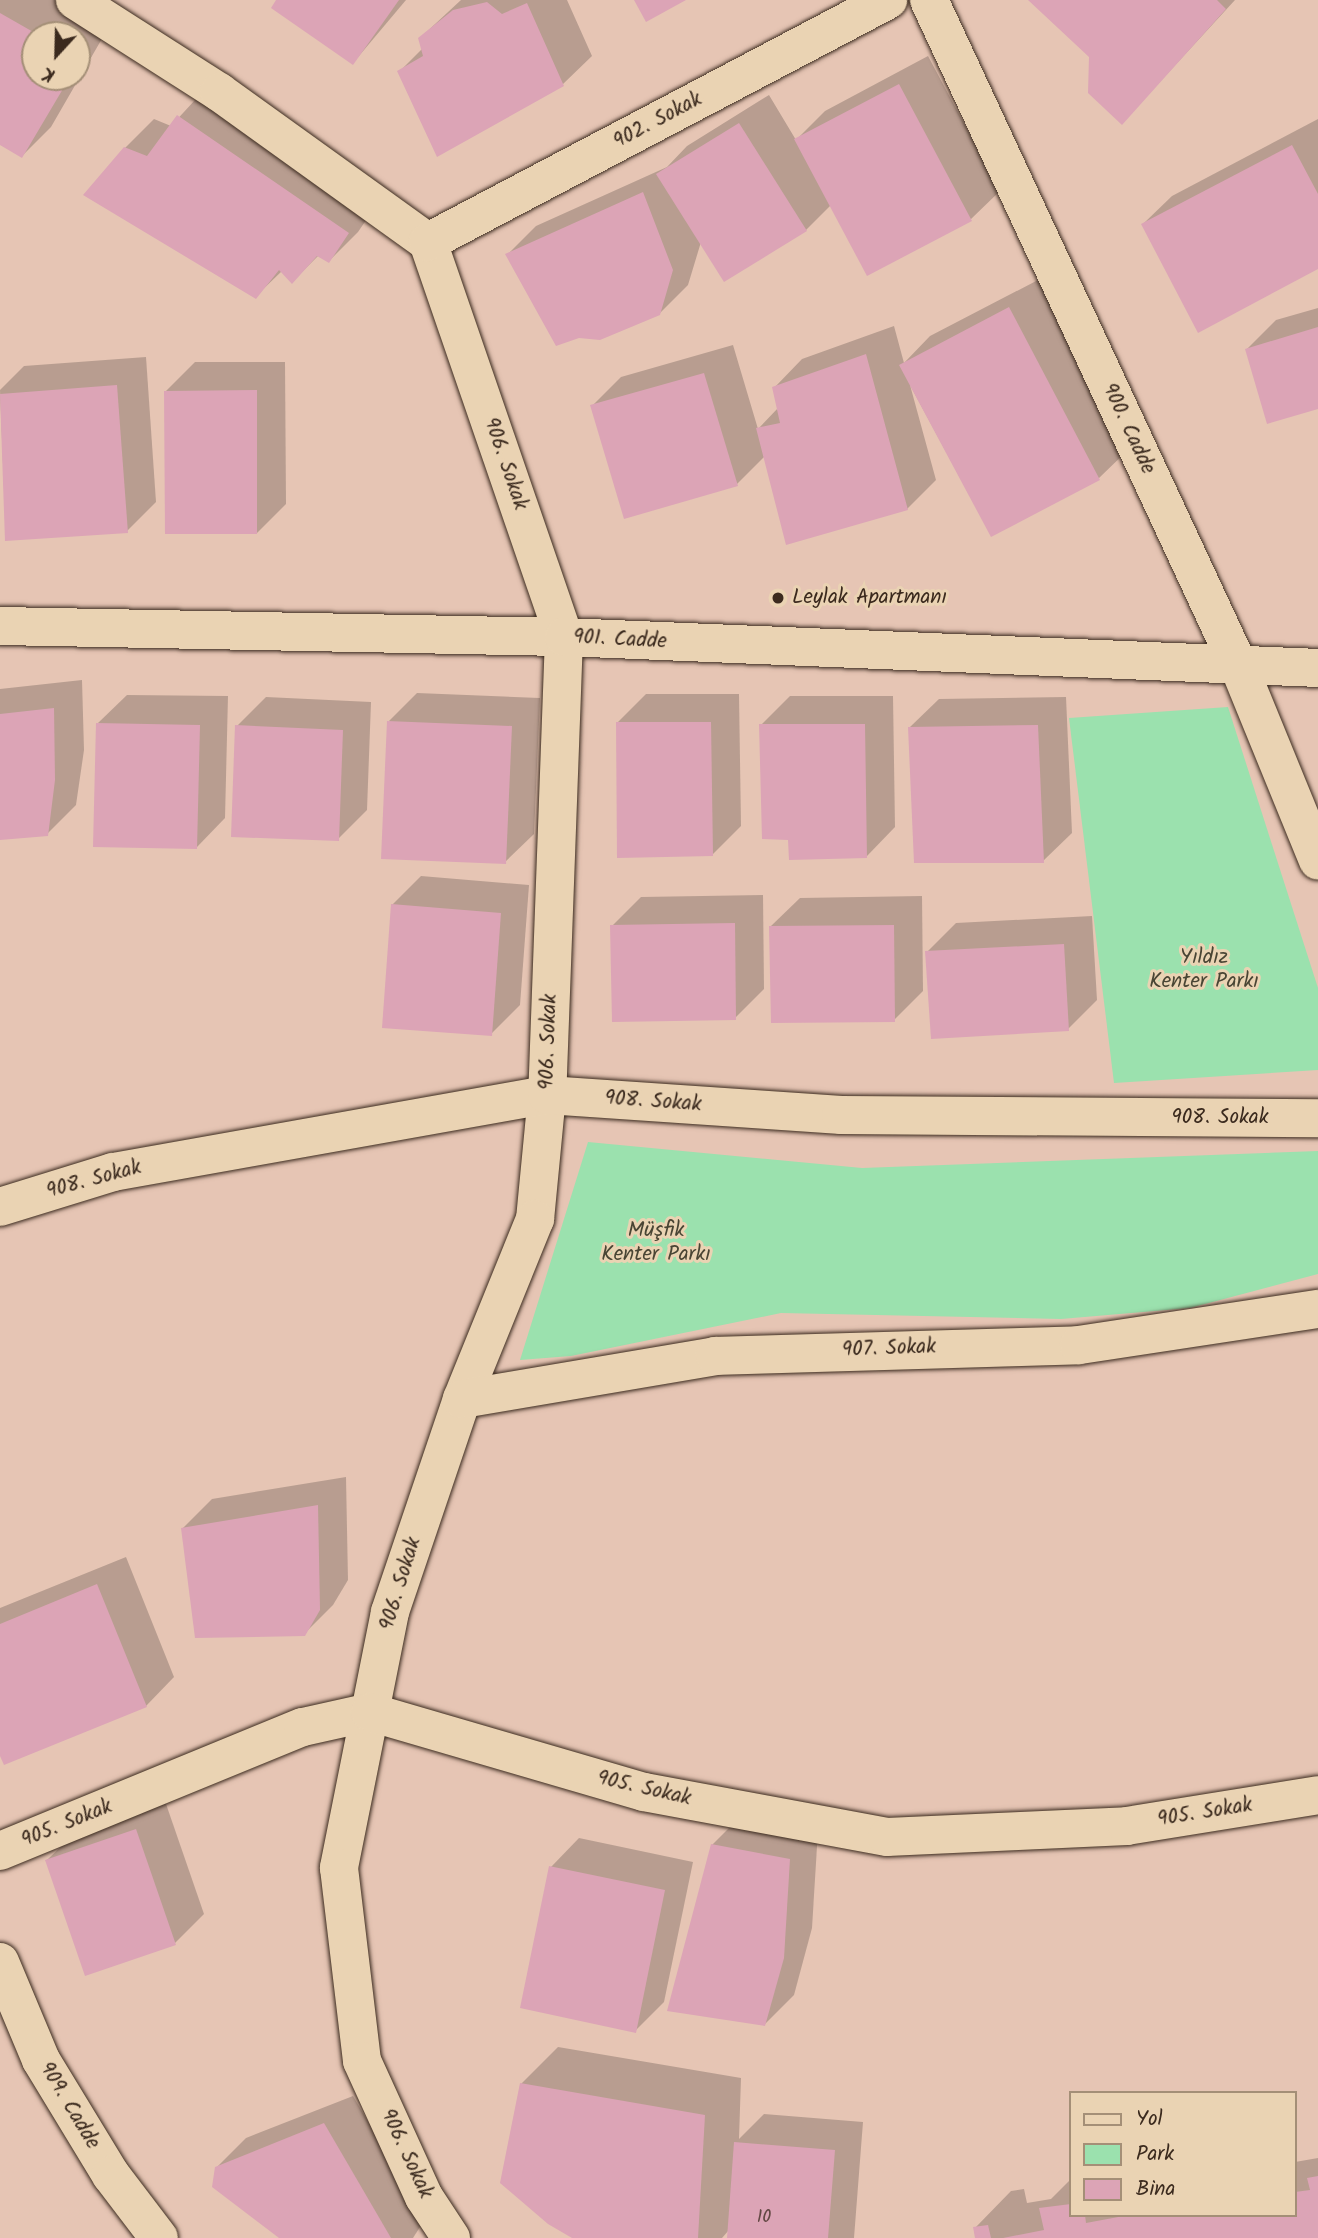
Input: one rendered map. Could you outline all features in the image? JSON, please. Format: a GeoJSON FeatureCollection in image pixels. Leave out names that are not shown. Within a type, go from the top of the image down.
{"type":"FeatureCollection","features":[{"type":"Feature","properties":{"kind":"street"},"geometry":{"type":"LineString","coordinates":[[75,0],[219,92],[428,242]]}},
{"type":"Feature","properties":{"kind":"street","name":"902. Sokak"},"geometry":{"type":"LineString","coordinates":[[428,242],[888,0]]}},
{"type":"Feature","properties":{"kind":"street","name":"900. Cadde"},"geometry":{"type":"LineString","coordinates":[[929,0],[1239,667],[1318,861]]}},
{"type":"Feature","properties":{"kind":"street","name":"906. Sokak"},"geometry":{"type":"LineString","coordinates":[[428,242],[564,637],[547,1095],[535,1219],[462,1399],[390,1612],[339,1868],[362,2061],[424,2197],[451,2238]]}},
{"type":"Feature","properties":{"kind":"street","name":"901. Cadde"},"geometry":{"type":"LineString","coordinates":[[0,626],[564,637],[1239,667],[1318,668]]}},
{"type":"Feature","properties":{"kind":"street","name":"908. Sokak"},"geometry":{"type":"LineString","coordinates":[[0,1208],[113,1172],[547,1095],[841,1115],[1318,1118]]}},
{"type":"Feature","properties":{"kind":"street","name":"907. Sokak"},"geometry":{"type":"LineString","coordinates":[[462,1399],[715,1356],[1079,1345],[1318,1309]]}},
{"type":"Feature","properties":{"kind":"street","name":"905. Sokak"},"geometry":{"type":"LineString","coordinates":[[0,1851],[303,1727],[370,1712],[645,1792],[887,1837],[1127,1826],[1318,1795]]}},
{"type":"Feature","properties":{"kind":"street","name":"909. Cadde"},"geometry":{"type":"LineString","coordinates":[[0,1962],[41,2060],[111,2175],[159,2238]]}},
{"type":"Feature","properties":{"kind":"green space","name":"Yıldız Kenter Parkı"},"geometry":{"type":"Polygon","coordinates":[[[1228,707],[1318,988],[1318,1070],[1114,1083],[1069,718],[1228,707]]]}},
{"type":"Feature","properties":{"kind":"green space","name":"Müşfik Kenter Parkı"},"geometry":{"type":"Polygon","coordinates":[[[588,1142],[862,1168],[1318,1151],[1318,1274],[1190,1308],[1061,1319],[781,1313],[571,1356],[520,1360],[588,1142]]]}},
{"type":"Feature","properties":{"kind":"building"},"geometry":{"type":"Polygon","coordinates":[[[276,0],[399,0],[353,65],[271,8],[276,0]]]}},
{"type":"Feature","properties":{"kind":"building"},"geometry":{"type":"Polygon","coordinates":[[[634,0],[686,0],[646,22],[634,0]]]}},
{"type":"Feature","properties":{"kind":"building"},"geometry":{"type":"Polygon","coordinates":[[[1028,0],[1217,0],[1226,9],[1122,125],[1088,93],[1089,57],[1028,0]]]}},
{"type":"Feature","properties":{"kind":"building"},"geometry":{"type":"Polygon","coordinates":[[[487,2],[502,14],[527,3],[564,86],[437,157],[397,71],[423,56],[418,38],[453,10],[487,2]]]}},
{"type":"Feature","properties":{"kind":"building"},"geometry":{"type":"Polygon","coordinates":[[[0,13],[21,25],[21,91],[62,91],[22,158],[0,145],[0,13]]]}},
{"type":"Feature","properties":{"kind":"building"},"geometry":{"type":"Polygon","coordinates":[[[899,84],[972,221],[867,276],[794,139],[899,84]]]}},
{"type":"Feature","properties":{"kind":"building"},"geometry":{"type":"Polygon","coordinates":[[[177,115],[349,233],[329,263],[317,256],[292,284],[279,270],[256,299],[83,195],[124,147],[147,156],[177,115]]]}},
{"type":"Feature","properties":{"kind":"building"},"geometry":{"type":"Polygon","coordinates":[[[739,123],[807,231],[724,282],[656,174],[739,123]]]}},
{"type":"Feature","properties":{"kind":"building"},"geometry":{"type":"Polygon","coordinates":[[[1292,145],[1318,194],[1318,269],[1198,333],[1141,224],[1292,145]]]}},
{"type":"Feature","properties":{"kind":"building"},"geometry":{"type":"Polygon","coordinates":[[[643,192],[673,270],[660,315],[600,340],[579,338],[556,346],[505,254],[643,192]]]}},
{"type":"Feature","properties":{"kind":"building"},"geometry":{"type":"Polygon","coordinates":[[[1009,307],[1100,480],[991,537],[899,365],[1009,307]]]}},
{"type":"Feature","properties":{"kind":"building"},"geometry":{"type":"Polygon","coordinates":[[[1318,327],[1318,409],[1267,424],[1245,349],[1318,327]]]}},
{"type":"Feature","properties":{"kind":"building"},"geometry":{"type":"Polygon","coordinates":[[[866,354],[908,510],[786,545],[756,428],[780,423],[772,387],[866,354]]]}},
{"type":"Feature","properties":{"kind":"building"},"geometry":{"type":"Polygon","coordinates":[[[704,373],[738,486],[624,519],[590,405],[704,373]]]}},
{"type":"Feature","properties":{"kind":"building"},"geometry":{"type":"Polygon","coordinates":[[[117,385],[128,533],[5,541],[0,394],[117,385]]]}},
{"type":"Feature","properties":{"kind":"building"},"geometry":{"type":"Polygon","coordinates":[[[257,390],[257,534],[165,534],[164,391],[257,390]]]}},
{"type":"Feature","properties":{"kind":"building"},"geometry":{"type":"Polygon","coordinates":[[[54,708],[55,780],[48,836],[0,840],[0,714],[54,708]]]}},
{"type":"Feature","properties":{"kind":"building"},"geometry":{"type":"Polygon","coordinates":[[[387,721],[512,726],[506,864],[381,859],[387,721]]]}},
{"type":"Feature","properties":{"kind":"building"},"geometry":{"type":"Polygon","coordinates":[[[616,722],[711,722],[713,856],[617,858],[616,722]]]}},
{"type":"Feature","properties":{"kind":"building"},"geometry":{"type":"Polygon","coordinates":[[[96,723],[200,725],[197,849],[93,847],[96,723]]]}},
{"type":"Feature","properties":{"kind":"building"},"geometry":{"type":"Polygon","coordinates":[[[759,724],[865,724],[867,858],[789,860],[788,840],[762,839],[759,724]]]}},
{"type":"Feature","properties":{"kind":"building"},"geometry":{"type":"Polygon","coordinates":[[[235,725],[343,730],[339,841],[231,837],[235,725]]]}},
{"type":"Feature","properties":{"kind":"building"},"geometry":{"type":"Polygon","coordinates":[[[1038,725],[1044,863],[914,863],[908,727],[1038,725]]]}},
{"type":"Feature","properties":{"kind":"building"},"geometry":{"type":"Polygon","coordinates":[[[391,904],[501,913],[492,1036],[382,1028],[391,904]]]}},
{"type":"Feature","properties":{"kind":"building"},"geometry":{"type":"Polygon","coordinates":[[[735,923],[736,1020],[612,1022],[610,925],[735,923]]]}},
{"type":"Feature","properties":{"kind":"building"},"geometry":{"type":"Polygon","coordinates":[[[894,925],[895,1022],[771,1023],[769,926],[894,925]]]}},
{"type":"Feature","properties":{"kind":"building"},"geometry":{"type":"Polygon","coordinates":[[[1064,944],[1069,1031],[931,1039],[925,951],[1064,944]]]}},
{"type":"Feature","properties":{"kind":"building"},"geometry":{"type":"Polygon","coordinates":[[[318,1505],[320,1610],[305,1636],[195,1638],[181,1528],[318,1505]]]}},
{"type":"Feature","properties":{"kind":"building"},"geometry":{"type":"Polygon","coordinates":[[[97,1584],[147,1707],[4,1765],[0,1756],[0,1624],[97,1584]]]}},
{"type":"Feature","properties":{"kind":"building"},"geometry":{"type":"Polygon","coordinates":[[[136,1829],[176,1945],[85,1976],[45,1860],[136,1829]]]}},
{"type":"Feature","properties":{"kind":"building"},"geometry":{"type":"Polygon","coordinates":[[[711,1844],[790,1859],[784,1958],[765,2026],[667,2011],[711,1844]]]}},
{"type":"Feature","properties":{"kind":"building"},"geometry":{"type":"Polygon","coordinates":[[[549,1866],[665,1890],[636,2033],[520,2008],[549,1866]]]}},
{"type":"Feature","properties":{"kind":"building"},"geometry":{"type":"Polygon","coordinates":[[[520,2083],[705,2115],[698,2238],[572,2238],[548,2224],[500,2183],[520,2083]]]}},
{"type":"Feature","properties":{"kind":"building"},"geometry":{"type":"Polygon","coordinates":[[[324,2123],[391,2238],[279,2238],[212,2187],[215,2167],[324,2123]]]}},
{"type":"Feature","properties":{"kind":"building"},"geometry":{"type":"Polygon","coordinates":[[[734,2142],[835,2150],[828,2238],[727,2238],[734,2142]]]}},
{"type":"Feature","properties":{"kind":"building"},"geometry":{"type":"Polygon","coordinates":[[[1318,2176],[1318,2238],[1003,2238],[1044,2230],[1039,2208],[1070,2204],[1070,2217],[1085,2217],[1086,2223],[1118,2217],[1297,2217],[1297,2192],[1310,2190],[1307,2178],[1318,2176]]]}},
{"type":"Feature","properties":{"kind":"building"},"geometry":{"type":"Polygon","coordinates":[[[988,2225],[991,2238],[975,2238],[973,2227],[988,2225]]]}},
{"type":"Feature","properties":{"kind":"place","name":"Leylak Apartmanı"},"geometry":{"type":"Point","coordinates":[778,598]}}]}
